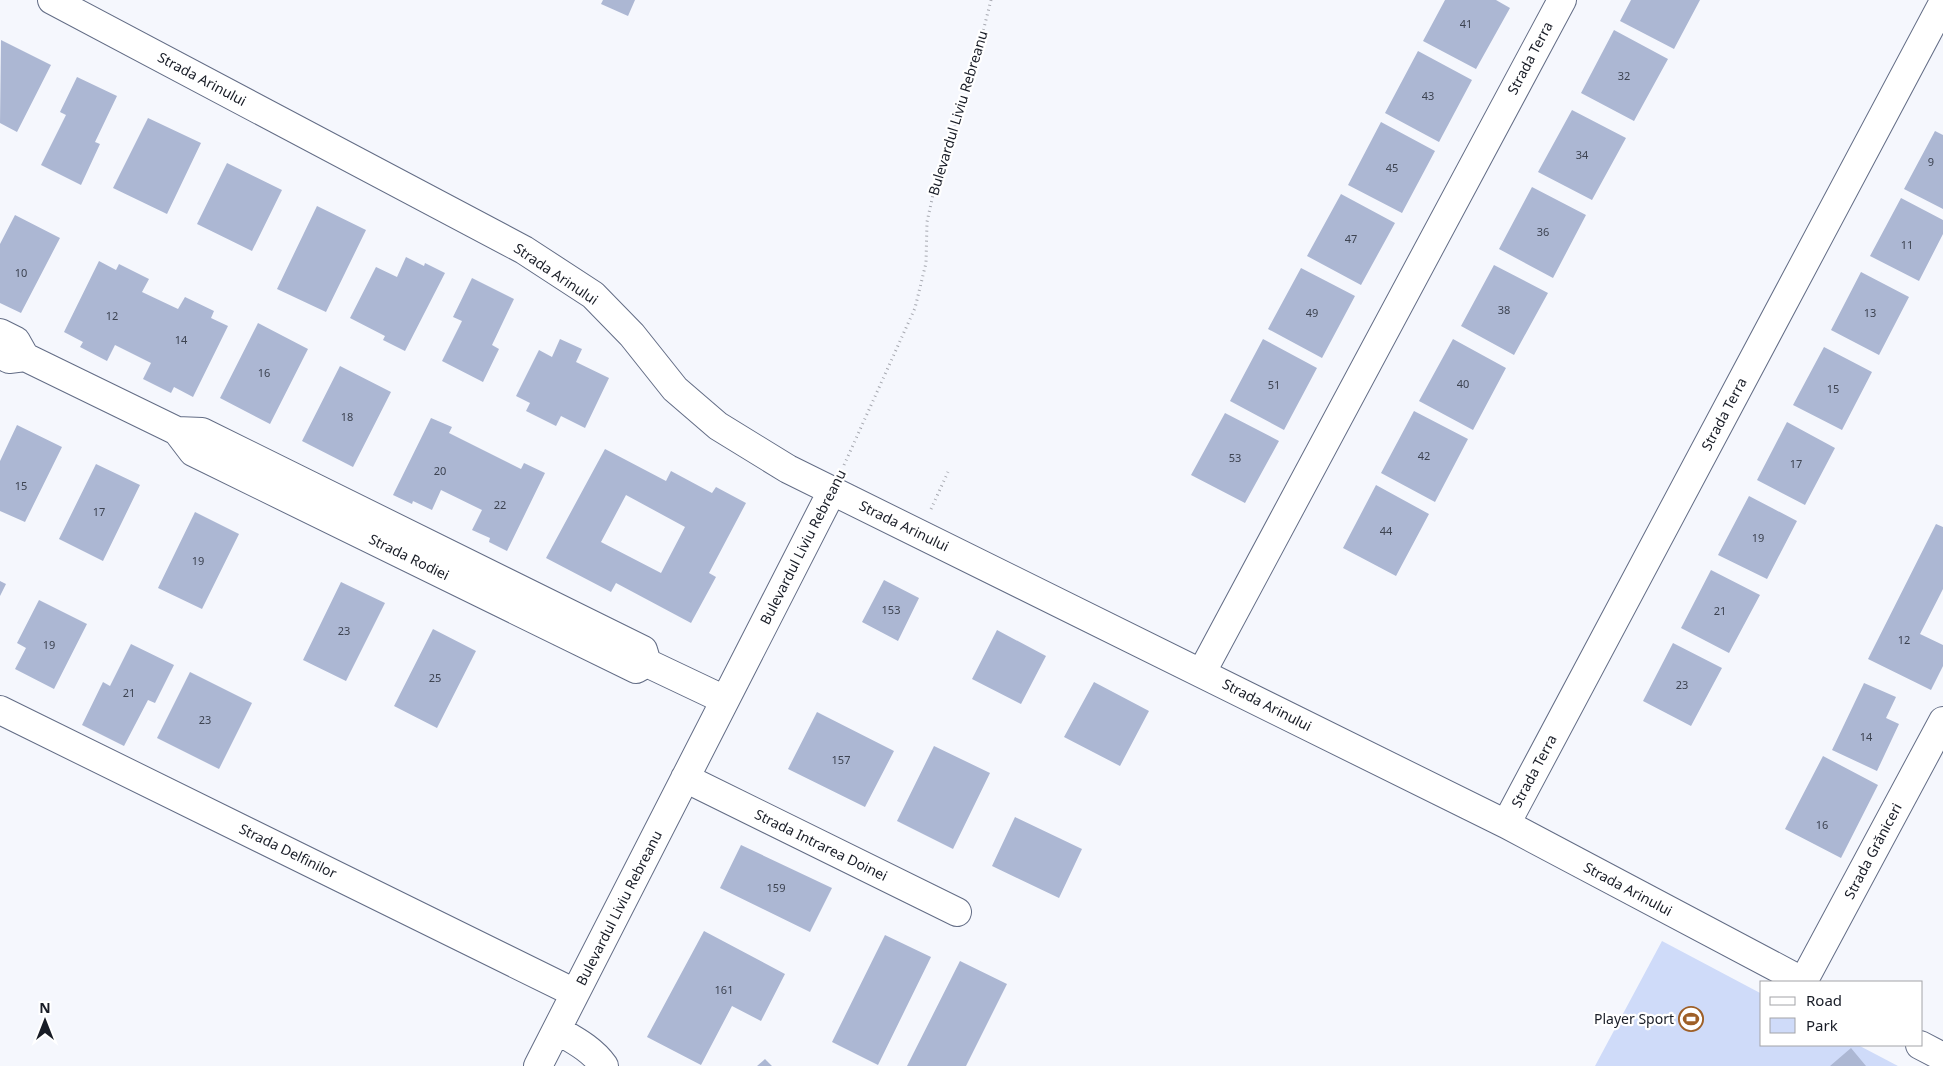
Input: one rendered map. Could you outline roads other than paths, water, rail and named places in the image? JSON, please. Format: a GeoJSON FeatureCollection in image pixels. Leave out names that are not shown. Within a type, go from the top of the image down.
{"type":"FeatureCollection","features":[{"type":"Feature","properties":{"kind":"street","name":"Strada Arinului"},"geometry":{"type":"LineString","coordinates":[[52,0],[524,250],[593,295],[632,335],[675,389],[718,426],[788,469],[1202,672],[1506,824],[1801,981]]}},
{"type":"Feature","properties":{"kind":"street","name":"Strada Terra"},"geometry":{"type":"LineString","coordinates":[[1202,672],[1562,0]]}},
{"type":"Feature","properties":{"kind":"street","name":"Strada Terra"},"geometry":{"type":"LineString","coordinates":[[1506,824],[1943,3]]}},
{"type":"Feature","properties":{"kind":"street","name":"Strada Rodiei"},"geometry":{"type":"LineString","coordinates":[[0,333],[16,341],[12,356],[178,431],[202,432],[643,650],[647,663],[725,700]]}},
{"type":"Feature","properties":{"kind":"street","name":"Bulevardul Liviu Rebreanu"},"geometry":{"type":"LineString","coordinates":[[538,1066],[832,491]]}},
{"type":"Feature","properties":{"kind":"street","name":"Strada Delfinilor"},"geometry":{"type":"LineString","coordinates":[[0,710],[575,994]]}},
{"type":"Feature","properties":{"kind":"street","name":"Strada Grăniceri"},"geometry":{"type":"LineString","coordinates":[[1804,981],[1943,721]]}},
{"type":"Feature","properties":{"kind":"street","name":"Strada Intrarea Doinei"},"geometry":{"type":"LineString","coordinates":[[685,778],[958,912]]}},
{"type":"Feature","properties":{"kind":"street"},"geometry":{"type":"LineString","coordinates":[[556,1030],[581,1044],[599,1059],[604,1066]]}},
{"type":"Feature","properties":{"kind":"street"},"geometry":{"type":"LineString","coordinates":[[1922,1046],[1943,1057]]}},
{"type":"Feature","properties":{"kind":"place","name":"Player Sport"},"geometry":{"type":"Point","coordinates":[1691,1019]}}]}
